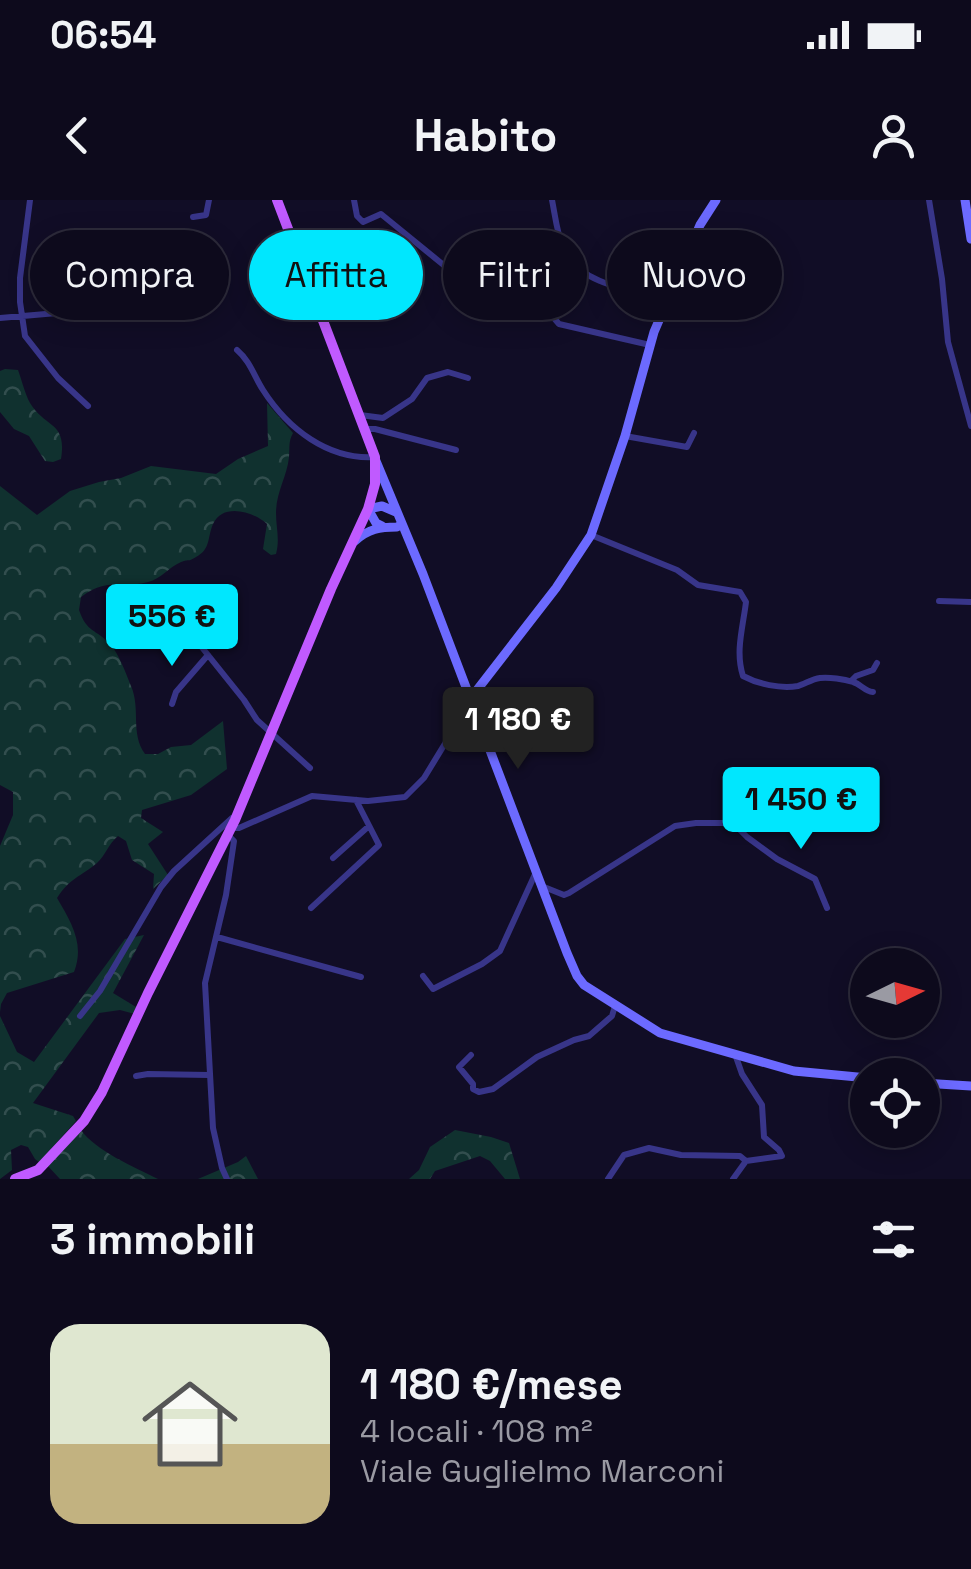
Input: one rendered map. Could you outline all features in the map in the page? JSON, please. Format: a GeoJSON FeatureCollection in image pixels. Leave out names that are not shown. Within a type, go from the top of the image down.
{"type":"FeatureCollection","features":[{"type":"Feature","properties":{"kind":"main road"},"geometry":{"type":"LineString","coordinates":[[276,200],[396,512],[398,526],[409,544],[577,976],[589,989],[660,1033],[794,1070],[850,1076]]}},
{"type":"Feature","properties":{"kind":"main road"},"geometry":{"type":"LineString","coordinates":[[698,230],[716,200]]}},
{"type":"Feature","properties":{"kind":"main road"},"geometry":{"type":"LineString","coordinates":[[964,200],[971,239]]}},
{"type":"Feature","properties":{"kind":"main road"},"geometry":{"type":"LineString","coordinates":[[470,700],[556,588],[592,533],[660,320]]}},
{"type":"Feature","properties":{"kind":"main road"},"geometry":{"type":"LineString","coordinates":[[15,1179],[38,1174],[84,1120],[102,1092],[238,814],[368,508],[375,484],[375,458]]}},
{"type":"Feature","properties":{"kind":"main road"},"geometry":{"type":"LineString","coordinates":[[368,508],[382,506],[396,512]]}},
{"type":"Feature","properties":{"kind":"main road"},"geometry":{"type":"LineString","coordinates":[[368,508],[382,526]]}},
{"type":"Feature","properties":{"kind":"main road"},"geometry":{"type":"LineString","coordinates":[[353,543],[382,526],[398,526]]}},
{"type":"Feature","properties":{"kind":"main road"},"geometry":{"type":"LineString","coordinates":[[940,1083],[971,1086]]}},
{"type":"Feature","properties":{"kind":"street"},"geometry":{"type":"LineString","coordinates":[[30,200],[20,278],[25,336],[58,378],[88,406]]}},
{"type":"Feature","properties":{"kind":"street"},"geometry":{"type":"LineString","coordinates":[[194,216],[206,215],[209,200]]}},
{"type":"Feature","properties":{"kind":"street"},"geometry":{"type":"LineString","coordinates":[[354,200],[362,222],[381,214],[443,265]]}},
{"type":"Feature","properties":{"kind":"street"},"geometry":{"type":"LineString","coordinates":[[552,200],[559,230]]}},
{"type":"Feature","properties":{"kind":"street"},"geometry":{"type":"LineString","coordinates":[[928,200],[948,342],[971,426]]}},
{"type":"Feature","properties":{"kind":"street"},"geometry":{"type":"LineString","coordinates":[[0,318],[30,316]]}},
{"type":"Feature","properties":{"kind":"street"},"geometry":{"type":"LineString","coordinates":[[556,320],[650,345]]}},
{"type":"Feature","properties":{"kind":"street"},"geometry":{"type":"LineString","coordinates":[[237,350],[248,360],[266,396],[302,434],[347,457],[375,458]]}},
{"type":"Feature","properties":{"kind":"street"},"geometry":{"type":"LineString","coordinates":[[358,415],[383,418],[412,399],[427,378],[438,374],[448,372],[468,378]]}},
{"type":"Feature","properties":{"kind":"street"},"geometry":{"type":"LineString","coordinates":[[364,430],[375,429],[456,450]]}},
{"type":"Feature","properties":{"kind":"street"},"geometry":{"type":"LineString","coordinates":[[625,436],[688,447],[694,433]]}},
{"type":"Feature","properties":{"kind":"street"},"geometry":{"type":"LineString","coordinates":[[592,533],[677,570],[698,585],[740,592],[746,602],[740,642],[743,676],[792,687],[815,679],[851,681],[866,692],[873,692]]}},
{"type":"Feature","properties":{"kind":"street"},"geometry":{"type":"LineString","coordinates":[[940,600],[971,602]]}},
{"type":"Feature","properties":{"kind":"street"},"geometry":{"type":"LineString","coordinates":[[142,642],[195,634],[257,720],[310,768]]}},
{"type":"Feature","properties":{"kind":"street"},"geometry":{"type":"LineString","coordinates":[[172,704],[176,692],[208,655]]}},
{"type":"Feature","properties":{"kind":"street"},"geometry":{"type":"LineString","coordinates":[[851,681],[873,670],[877,663]]}},
{"type":"Feature","properties":{"kind":"street"},"geometry":{"type":"LineString","coordinates":[[228,1179],[213,1128],[204,983],[232,862],[234,840],[230,831],[312,796],[368,801],[405,797],[416,788],[470,700]]}},
{"type":"Feature","properties":{"kind":"street"},"geometry":{"type":"LineString","coordinates":[[311,908],[380,845],[355,799]]}},
{"type":"Feature","properties":{"kind":"street"},"geometry":{"type":"LineString","coordinates":[[80,1016],[100,991],[174,871],[238,814]]}},
{"type":"Feature","properties":{"kind":"street"},"geometry":{"type":"LineString","coordinates":[[541,886],[564,895],[569,893],[675,826],[736,824],[777,858],[815,879],[826,908]]}},
{"type":"Feature","properties":{"kind":"street"},"geometry":{"type":"LineString","coordinates":[[332,858],[369,826]]}},
{"type":"Feature","properties":{"kind":"street"},"geometry":{"type":"LineString","coordinates":[[423,976],[433,989],[500,951],[536,872]]}},
{"type":"Feature","properties":{"kind":"street"},"geometry":{"type":"LineString","coordinates":[[217,937],[361,977]]}},
{"type":"Feature","properties":{"kind":"street"},"geometry":{"type":"LineString","coordinates":[[471,1054],[459,1067],[473,1089],[492,1089],[536,1057],[589,1036],[612,1016],[615,1006]]}},
{"type":"Feature","properties":{"kind":"street"},"geometry":{"type":"LineString","coordinates":[[733,1179],[746,1161],[782,1156],[764,1137],[762,1105],[742,1074],[735,1054]]}},
{"type":"Feature","properties":{"kind":"street"},"geometry":{"type":"LineString","coordinates":[[136,1076],[209,1075]]}},
{"type":"Feature","properties":{"kind":"street"},"geometry":{"type":"LineString","coordinates":[[608,1179],[624,1155],[649,1148],[681,1154],[740,1156],[746,1161]]}},
{"type":"Feature","properties":{"kind":"green space"},"geometry":{"type":"Polygon","coordinates":[[[18,370],[30,403],[58,431],[61,459],[45,461],[29,436],[14,429],[0,412],[0,371],[18,370]]]}},
{"type":"Feature","properties":{"kind":"green space"},"geometry":{"type":"Polygon","coordinates":[[[267,403],[293,433],[276,505],[276,554],[263,549],[267,524],[247,513],[231,511],[213,524],[201,554],[153,580],[90,591],[81,597],[79,610],[89,627],[110,644],[122,664],[134,695],[138,738],[145,754],[191,745],[223,721],[227,769],[191,795],[142,810],[141,818],[163,832],[148,844],[168,875],[153,889],[154,874],[132,860],[126,841],[118,836],[97,863],[66,886],[57,898],[77,943],[74,972],[7,993],[0,1012],[0,846],[13,815],[13,792],[0,785],[0,486],[37,515],[70,491],[151,466],[216,474],[268,446],[267,403]]]}},
{"type":"Feature","properties":{"kind":"green space"},"geometry":{"type":"Polygon","coordinates":[[[144,935],[113,993],[136,1007],[135,1014],[120,1010],[99,1013],[33,1103],[73,1116],[76,1121],[39,1162],[28,1147],[21,1145],[11,1150],[12,1170],[0,1179],[0,1016],[17,1052],[34,1062],[125,939],[144,935]]]}},
{"type":"Feature","properties":{"kind":"green space"},"geometry":{"type":"Polygon","coordinates":[[[81,1130],[106,1152],[158,1179],[60,1179],[47,1165],[81,1130]]]}},
{"type":"Feature","properties":{"kind":"green space"},"geometry":{"type":"Polygon","coordinates":[[[455,1130],[509,1143],[520,1179],[505,1179],[490,1161],[480,1156],[435,1171],[430,1179],[409,1179],[419,1170],[430,1147],[455,1130]]]}},
{"type":"Feature","properties":{"kind":"green space"},"geometry":{"type":"Polygon","coordinates":[[[246,1156],[258,1179],[198,1179],[238,1162],[246,1156]]]}}]}
